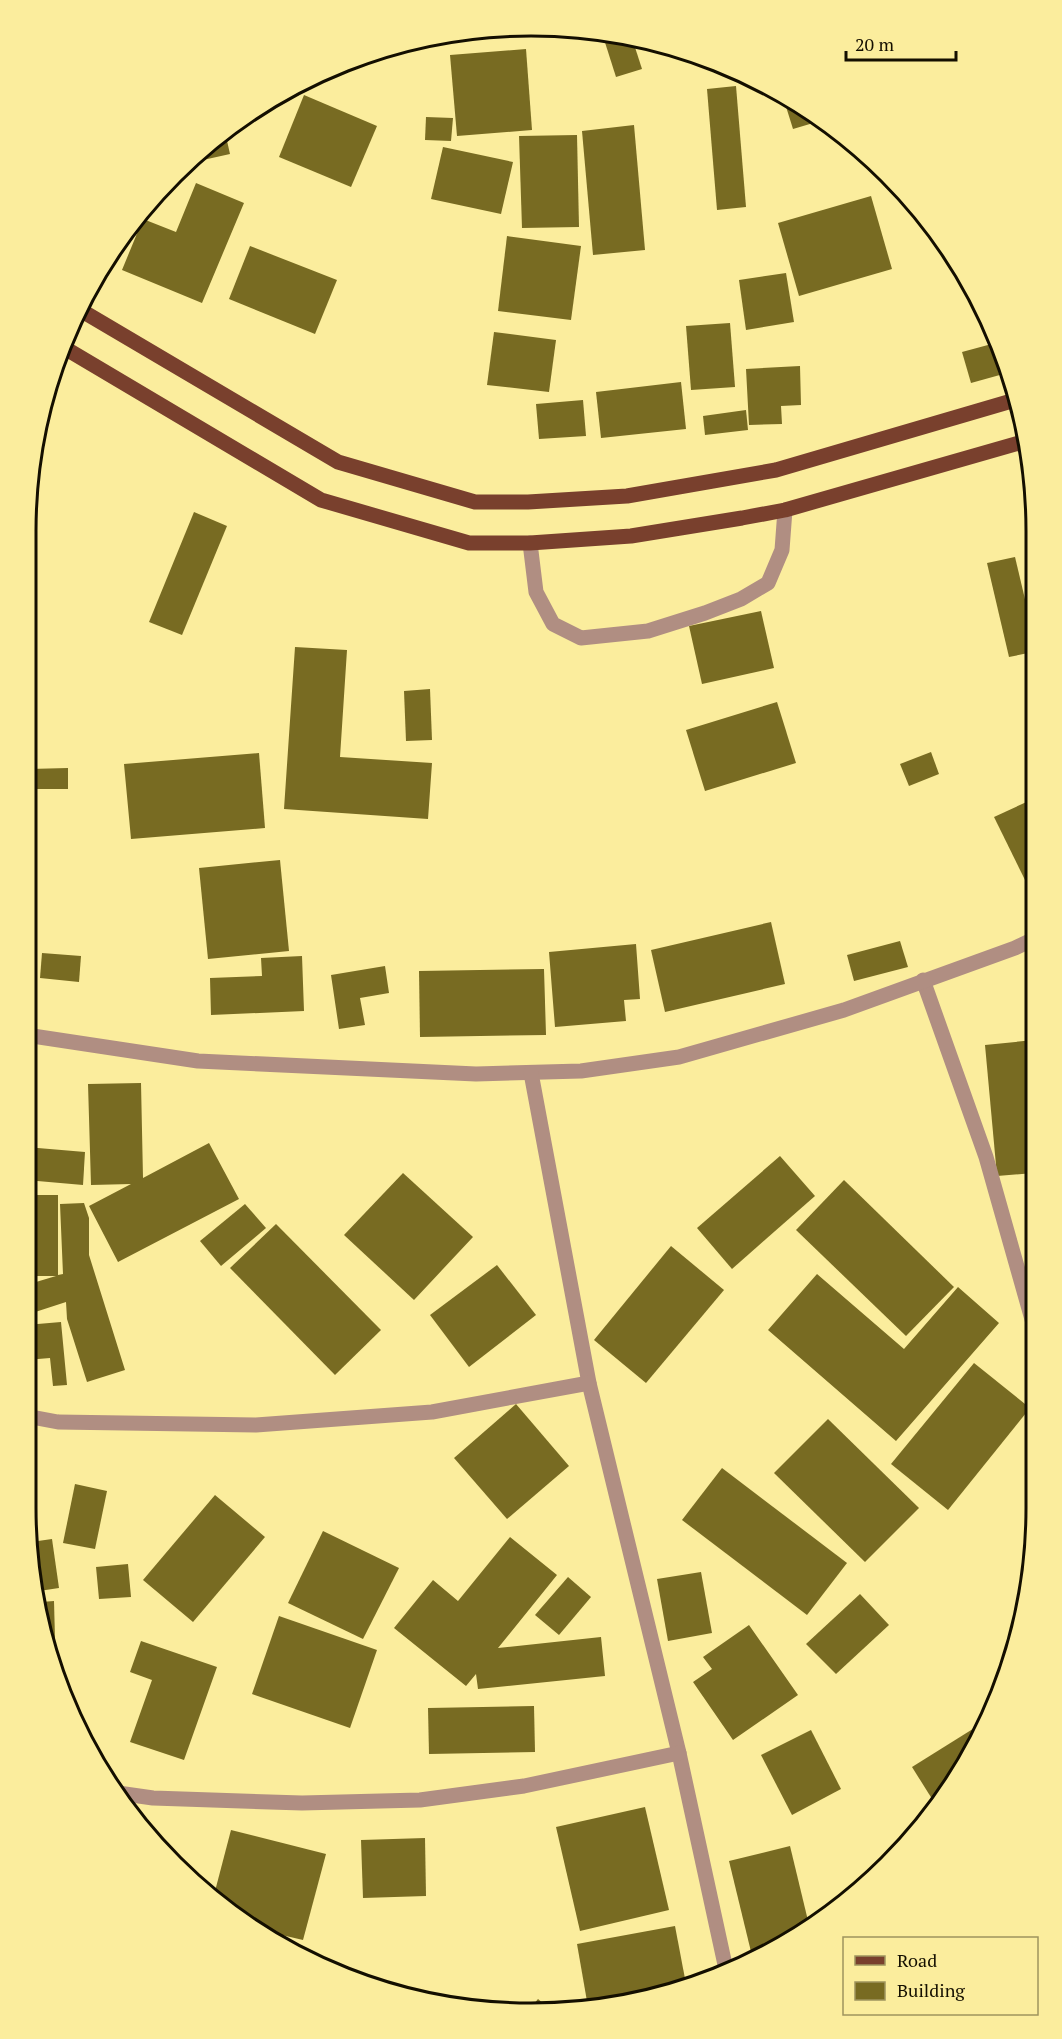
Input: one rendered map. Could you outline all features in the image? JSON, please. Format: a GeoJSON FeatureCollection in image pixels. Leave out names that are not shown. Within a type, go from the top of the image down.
{"type":"FeatureCollection","features":[{"type":"Feature","properties":{"kind":"main road"},"geometry":{"type":"LineString","coordinates":[[86,314],[338,462],[475,502],[528,502],[627,496],[776,470],[1009,402]]}},
{"type":"Feature","properties":{"kind":"main road"},"geometry":{"type":"LineString","coordinates":[[70,351],[321,500],[469,543],[530,543],[631,536],[785,510],[1018,443]]}},
{"type":"Feature","properties":{"kind":"street"},"geometry":{"type":"LineString","coordinates":[[530,543],[536,592],[553,624],[581,638],[648,631],[705,613],[741,598],[768,583],[782,550],[785,510]]}},
{"type":"Feature","properties":{"kind":"street"},"geometry":{"type":"LineString","coordinates":[[36,1037],[198,1061],[476,1074],[581,1071],[679,1057],[844,1010],[1026,943]]}},
{"type":"Feature","properties":{"kind":"street"},"geometry":{"type":"LineString","coordinates":[[923,980],[986,1157],[1026,1298]]}},
{"type":"Feature","properties":{"kind":"street"},"geometry":{"type":"LineString","coordinates":[[531,1073],[589,1383],[679,1753],[725,1963]]}},
{"type":"Feature","properties":{"kind":"street"},"geometry":{"type":"LineString","coordinates":[[36,1418],[58,1422],[256,1425],[432,1412],[589,1383]]}},
{"type":"Feature","properties":{"kind":"street"},"geometry":{"type":"LineString","coordinates":[[128,1795],[302,1803],[420,1800],[524,1786],[679,1753]]}},
{"type":"Feature","properties":{"kind":"building"},"geometry":{"type":"Polygon","coordinates":[[[605,42],[635,48],[642,69],[616,77],[605,42]]]}},
{"type":"Feature","properties":{"kind":"building"},"geometry":{"type":"Polygon","coordinates":[[[526,49],[532,130],[457,136],[450,55],[526,49]]]}},
{"type":"Feature","properties":{"kind":"building"},"geometry":{"type":"Polygon","coordinates":[[[736,86],[746,207],[717,210],[707,89],[736,86]]]}},
{"type":"Feature","properties":{"kind":"building"},"geometry":{"type":"Polygon","coordinates":[[[304,95],[377,126],[351,187],[279,157],[304,95]]]}},
{"type":"Feature","properties":{"kind":"building"},"geometry":{"type":"Polygon","coordinates":[[[786,107],[812,123],[793,129],[786,107]]]}},
{"type":"Feature","properties":{"kind":"building"},"geometry":{"type":"Polygon","coordinates":[[[426,117],[453,118],[451,141],[425,140],[426,117]]]}},
{"type":"Feature","properties":{"kind":"building"},"geometry":{"type":"Polygon","coordinates":[[[634,125],[645,250],[593,255],[582,131],[634,125]]]}},
{"type":"Feature","properties":{"kind":"building"},"geometry":{"type":"Polygon","coordinates":[[[577,135],[579,227],[522,228],[519,136],[577,135]]]}},
{"type":"Feature","properties":{"kind":"building"},"geometry":{"type":"Polygon","coordinates":[[[227,141],[230,154],[204,160],[227,141]]]}},
{"type":"Feature","properties":{"kind":"building"},"geometry":{"type":"Polygon","coordinates":[[[443,147],[513,162],[501,214],[431,199],[443,147]]]}},
{"type":"Feature","properties":{"kind":"building"},"geometry":{"type":"Polygon","coordinates":[[[196,183],[244,203],[202,303],[122,270],[139,229],[146,220],[176,232],[196,183]]]}},
{"type":"Feature","properties":{"kind":"building"},"geometry":{"type":"Polygon","coordinates":[[[871,196],[892,269],[799,296],[778,223],[871,196]]]}},
{"type":"Feature","properties":{"kind":"building"},"geometry":{"type":"Polygon","coordinates":[[[507,236],[581,246],[571,320],[498,311],[507,236]]]}},
{"type":"Feature","properties":{"kind":"building"},"geometry":{"type":"Polygon","coordinates":[[[250,246],[337,280],[315,334],[229,299],[250,246]]]}},
{"type":"Feature","properties":{"kind":"building"},"geometry":{"type":"Polygon","coordinates":[[[786,273],[794,322],[746,330],[739,280],[786,273]]]}},
{"type":"Feature","properties":{"kind":"building"},"geometry":{"type":"Polygon","coordinates":[[[730,323],[735,387],[691,390],[686,326],[730,323]]]}},
{"type":"Feature","properties":{"kind":"building"},"geometry":{"type":"Polygon","coordinates":[[[494,332],[556,340],[549,392],[487,385],[494,332]]]}},
{"type":"Feature","properties":{"kind":"building"},"geometry":{"type":"Polygon","coordinates":[[[989,345],[1001,375],[971,383],[962,352],[989,345]]]}},
{"type":"Feature","properties":{"kind":"building"},"geometry":{"type":"Polygon","coordinates":[[[800,366],[801,405],[781,406],[782,424],[749,425],[746,369],[800,366]]]}},
{"type":"Feature","properties":{"kind":"building"},"geometry":{"type":"Polygon","coordinates":[[[681,382],[686,429],[601,438],[596,392],[681,382]]]}},
{"type":"Feature","properties":{"kind":"building"},"geometry":{"type":"Polygon","coordinates":[[[583,400],[586,436],[539,439],[536,404],[583,400]]]}},
{"type":"Feature","properties":{"kind":"building"},"geometry":{"type":"Polygon","coordinates":[[[746,410],[748,430],[705,435],[703,416],[746,410]]]}},
{"type":"Feature","properties":{"kind":"building"},"geometry":{"type":"Polygon","coordinates":[[[194,512],[227,526],[182,635],[149,622],[194,512]]]}},
{"type":"Feature","properties":{"kind":"building"},"geometry":{"type":"Polygon","coordinates":[[[1015,557],[1026,603],[1026,653],[1009,657],[987,563],[1015,557]]]}},
{"type":"Feature","properties":{"kind":"building"},"geometry":{"type":"Polygon","coordinates":[[[761,611],[774,668],[702,684],[689,626],[761,611]]]}},
{"type":"Feature","properties":{"kind":"building"},"geometry":{"type":"Polygon","coordinates":[[[295,647],[347,650],[340,757],[432,763],[428,819],[284,809],[295,647]]]}},
{"type":"Feature","properties":{"kind":"building"},"geometry":{"type":"Polygon","coordinates":[[[430,689],[432,740],[406,741],[404,691],[430,689]]]}},
{"type":"Feature","properties":{"kind":"building"},"geometry":{"type":"Polygon","coordinates":[[[777,702],[796,763],[705,791],[686,730],[777,702]]]}},
{"type":"Feature","properties":{"kind":"building"},"geometry":{"type":"Polygon","coordinates":[[[931,752],[939,774],[909,786],[900,764],[931,752]]]}},
{"type":"Feature","properties":{"kind":"building"},"geometry":{"type":"Polygon","coordinates":[[[259,753],[265,828],[131,839],[124,764],[259,753]]]}},
{"type":"Feature","properties":{"kind":"building"},"geometry":{"type":"Polygon","coordinates":[[[68,768],[68,789],[36,789],[36,769],[68,768]]]}},
{"type":"Feature","properties":{"kind":"building"},"geometry":{"type":"Polygon","coordinates":[[[1026,802],[1026,882],[994,817],[1026,802]]]}},
{"type":"Feature","properties":{"kind":"building"},"geometry":{"type":"Polygon","coordinates":[[[280,860],[289,951],[208,959],[199,868],[280,860]]]}},
{"type":"Feature","properties":{"kind":"building"},"geometry":{"type":"Polygon","coordinates":[[[771,922],[785,984],[665,1012],[651,950],[771,922]]]}},
{"type":"Feature","properties":{"kind":"building"},"geometry":{"type":"Polygon","coordinates":[[[900,941],[908,967],[854,981],[847,955],[900,941]]]}},
{"type":"Feature","properties":{"kind":"building"},"geometry":{"type":"Polygon","coordinates":[[[636,944],[640,999],[624,1000],[626,1021],[555,1027],[549,952],[636,944]]]}},
{"type":"Feature","properties":{"kind":"building"},"geometry":{"type":"Polygon","coordinates":[[[42,953],[81,956],[79,982],[40,978],[42,953]]]}},
{"type":"Feature","properties":{"kind":"building"},"geometry":{"type":"Polygon","coordinates":[[[302,956],[304,1011],[211,1015],[210,978],[262,976],[261,958],[302,956]]]}},
{"type":"Feature","properties":{"kind":"building"},"geometry":{"type":"Polygon","coordinates":[[[385,966],[389,993],[360,998],[365,1025],[339,1029],[331,975],[385,966]]]}},
{"type":"Feature","properties":{"kind":"building"},"geometry":{"type":"Polygon","coordinates":[[[544,969],[546,1035],[420,1037],[419,971],[544,969]]]}},
{"type":"Feature","properties":{"kind":"building"},"geometry":{"type":"Polygon","coordinates":[[[1026,1041],[1026,1174],[997,1176],[985,1045],[1026,1041]]]}},
{"type":"Feature","properties":{"kind":"building"},"geometry":{"type":"Polygon","coordinates":[[[141,1083],[143,1178],[209,1143],[239,1199],[118,1262],[89,1206],[131,1184],[91,1185],[88,1084],[141,1083]]]}},
{"type":"Feature","properties":{"kind":"building"},"geometry":{"type":"Polygon","coordinates":[[[36,1148],[85,1152],[83,1185],[36,1181],[36,1148]]]}},
{"type":"Feature","properties":{"kind":"building"},"geometry":{"type":"Polygon","coordinates":[[[780,1156],[815,1196],[732,1269],[697,1228],[780,1156]]]}},
{"type":"Feature","properties":{"kind":"building"},"geometry":{"type":"Polygon","coordinates":[[[403,1173],[473,1237],[414,1300],[344,1235],[403,1173]]]}},
{"type":"Feature","properties":{"kind":"building"},"geometry":{"type":"Polygon","coordinates":[[[844,1180],[954,1287],[906,1336],[796,1230],[844,1180]]]}},
{"type":"Feature","properties":{"kind":"building"},"geometry":{"type":"Polygon","coordinates":[[[36,1195],[58,1195],[58,1275],[63,1274],[60,1204],[84,1203],[89,1218],[89,1255],[125,1370],[87,1382],[67,1319],[66,1302],[36,1312],[36,1282],[56,1276],[36,1276],[36,1195]]]}},
{"type":"Feature","properties":{"kind":"building"},"geometry":{"type":"Polygon","coordinates":[[[245,1204],[266,1228],[221,1266],[200,1241],[245,1204]]]}},
{"type":"Feature","properties":{"kind":"building"},"geometry":{"type":"Polygon","coordinates":[[[276,1224],[381,1330],[335,1375],[230,1268],[276,1224]]]}},
{"type":"Feature","properties":{"kind":"building"},"geometry":{"type":"Polygon","coordinates":[[[671,1246],[724,1290],[646,1383],[594,1340],[671,1246]]]}},
{"type":"Feature","properties":{"kind":"building"},"geometry":{"type":"Polygon","coordinates":[[[497,1265],[536,1315],[469,1367],[430,1315],[497,1265]]]}},
{"type":"Feature","properties":{"kind":"building"},"geometry":{"type":"Polygon","coordinates":[[[817,1274],[904,1349],[958,1287],[999,1323],[896,1441],[768,1330],[817,1274]]]}},
{"type":"Feature","properties":{"kind":"building"},"geometry":{"type":"Polygon","coordinates":[[[61,1322],[67,1385],[53,1386],[50,1358],[36,1359],[36,1324],[61,1322]]]}},
{"type":"Feature","properties":{"kind":"building"},"geometry":{"type":"Polygon","coordinates":[[[974,1363],[1026,1405],[1026,1413],[948,1510],[891,1464],[974,1363]]]}},
{"type":"Feature","properties":{"kind":"building"},"geometry":{"type":"Polygon","coordinates":[[[516,1404],[569,1466],[507,1519],[454,1458],[516,1404]]]}},
{"type":"Feature","properties":{"kind":"building"},"geometry":{"type":"Polygon","coordinates":[[[828,1419],[919,1508],[865,1562],[774,1473],[828,1419]]]}},
{"type":"Feature","properties":{"kind":"building"},"geometry":{"type":"Polygon","coordinates":[[[722,1468],[847,1563],[807,1615],[682,1520],[722,1468]]]}},
{"type":"Feature","properties":{"kind":"building"},"geometry":{"type":"Polygon","coordinates":[[[75,1484],[107,1491],[95,1549],[63,1543],[75,1484]]]}},
{"type":"Feature","properties":{"kind":"building"},"geometry":{"type":"Polygon","coordinates":[[[215,1495],[265,1537],[193,1622],[143,1580],[215,1495]]]}},
{"type":"Feature","properties":{"kind":"building"},"geometry":{"type":"Polygon","coordinates":[[[323,1531],[399,1568],[363,1639],[288,1603],[323,1531]]]}},
{"type":"Feature","properties":{"kind":"building"},"geometry":{"type":"Polygon","coordinates":[[[510,1537],[557,1575],[498,1648],[601,1637],[605,1676],[478,1689],[476,1674],[466,1686],[394,1628],[433,1580],[458,1601],[510,1537]]]}},
{"type":"Feature","properties":{"kind":"building"},"geometry":{"type":"Polygon","coordinates":[[[52,1539],[59,1588],[43,1590],[37,1541],[52,1539]]]}},
{"type":"Feature","properties":{"kind":"building"},"geometry":{"type":"Polygon","coordinates":[[[128,1564],[131,1597],[99,1599],[96,1567],[128,1564]]]}},
{"type":"Feature","properties":{"kind":"building"},"geometry":{"type":"Polygon","coordinates":[[[701,1572],[712,1633],[668,1641],[657,1579],[701,1572]]]}},
{"type":"Feature","properties":{"kind":"building"},"geometry":{"type":"Polygon","coordinates":[[[568,1577],[591,1597],[559,1635],[535,1615],[568,1577]]]}},
{"type":"Feature","properties":{"kind":"building"},"geometry":{"type":"Polygon","coordinates":[[[860,1594],[889,1625],[836,1674],[806,1644],[860,1594]]]}},
{"type":"Feature","properties":{"kind":"building"},"geometry":{"type":"Polygon","coordinates":[[[54,1601],[55,1639],[53,1636],[45,1602],[54,1601]]]}},
{"type":"Feature","properties":{"kind":"building"},"geometry":{"type":"Polygon","coordinates":[[[279,1616],[377,1650],[350,1728],[252,1694],[279,1616]]]}},
{"type":"Feature","properties":{"kind":"building"},"geometry":{"type":"Polygon","coordinates":[[[749,1625],[798,1695],[733,1740],[693,1682],[712,1669],[703,1657],[749,1625]]]}},
{"type":"Feature","properties":{"kind":"building"},"geometry":{"type":"Polygon","coordinates":[[[141,1641],[217,1667],[184,1760],[130,1742],[152,1680],[130,1672],[141,1641]]]}},
{"type":"Feature","properties":{"kind":"building"},"geometry":{"type":"Polygon","coordinates":[[[534,1706],[535,1752],[429,1754],[428,1708],[534,1706]]]}},
{"type":"Feature","properties":{"kind":"building"},"geometry":{"type":"Polygon","coordinates":[[[975,1728],[960,1756],[932,1798],[912,1767],[975,1728]]]}},
{"type":"Feature","properties":{"kind":"building"},"geometry":{"type":"Polygon","coordinates":[[[811,1730],[841,1789],[792,1815],[761,1755],[811,1730]]]}},
{"type":"Feature","properties":{"kind":"building"},"geometry":{"type":"Polygon","coordinates":[[[645,1807],[669,1910],[580,1931],[556,1827],[645,1807]]]}},
{"type":"Feature","properties":{"kind":"building"},"geometry":{"type":"Polygon","coordinates":[[[231,1830],[326,1854],[303,1940],[279,1934],[216,1889],[231,1830]]]}},
{"type":"Feature","properties":{"kind":"building"},"geometry":{"type":"Polygon","coordinates":[[[425,1838],[426,1896],[363,1898],[361,1840],[425,1838]]]}},
{"type":"Feature","properties":{"kind":"building"},"geometry":{"type":"Polygon","coordinates":[[[790,1846],[808,1919],[751,1951],[729,1861],[790,1846]]]}},
{"type":"Feature","properties":{"kind":"building"},"geometry":{"type":"Polygon","coordinates":[[[675,1926],[685,1978],[628,1993],[587,2000],[577,1944],[675,1926]]]}}]}
